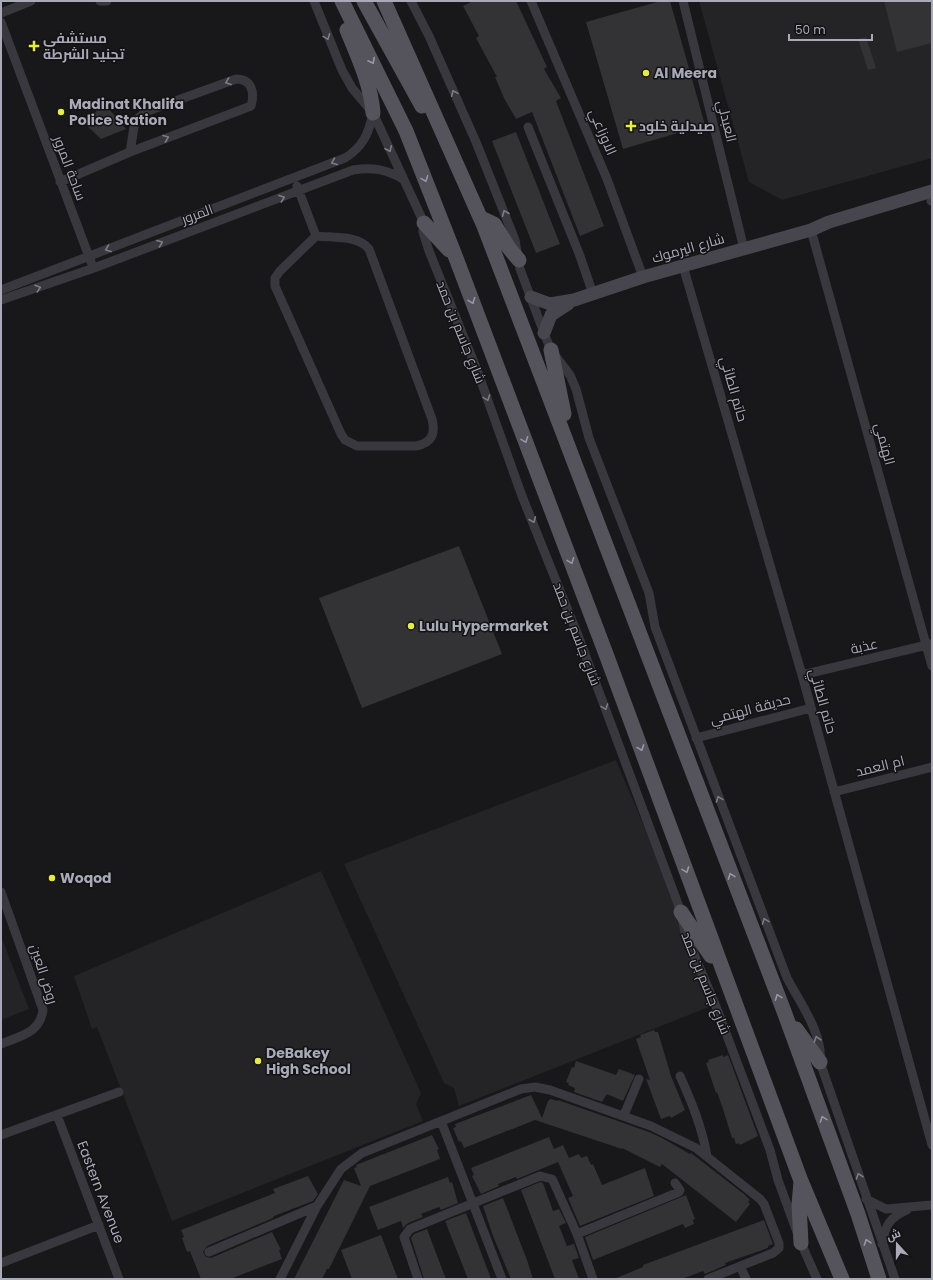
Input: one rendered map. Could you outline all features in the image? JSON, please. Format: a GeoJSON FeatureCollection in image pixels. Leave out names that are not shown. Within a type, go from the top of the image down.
{"type":"FeatureCollection","features":[{"type":"Feature","properties":{"kind":"main road"},"geometry":{"type":"LineString","coordinates":[[336,1],[364,73],[372,98],[372,113]]}},
{"type":"Feature","properties":{"kind":"main road","name":"شارع جاسم بن حمد"},"geometry":{"type":"LineString","coordinates":[[342,1],[406,131],[456,258],[612,669],[801,1182],[842,1279]]}},
{"type":"Feature","properties":{"kind":"main road"},"geometry":{"type":"LineString","coordinates":[[364,1],[422,105],[449,146]]}},
{"type":"Feature","properties":{"kind":"main road"},"geometry":{"type":"LineString","coordinates":[[384,1],[481,218],[563,430],[737,893],[785,1014],[858,1214],[879,1279]]}},
{"type":"Feature","properties":{"kind":"main road"},"geometry":{"type":"LineString","coordinates":[[481,218],[494,224],[508,248],[519,260]]}},
{"type":"Feature","properties":{"kind":"main road"},"geometry":{"type":"LineString","coordinates":[[424,223],[456,258]]}},
{"type":"Feature","properties":{"kind":"main road"},"geometry":{"type":"LineString","coordinates":[[551,350],[564,416],[563,430]]}},
{"type":"Feature","properties":{"kind":"main road"},"geometry":{"type":"LineString","coordinates":[[681,912],[707,949],[731,991]]}},
{"type":"Feature","properties":{"kind":"main road"},"geometry":{"type":"LineString","coordinates":[[785,1014],[820,1062]]}},
{"type":"Feature","properties":{"kind":"main road"},"geometry":{"type":"LineString","coordinates":[[801,1182],[799,1204],[801,1243]]}},
{"type":"Feature","properties":{"kind":"street"},"geometry":{"type":"LineString","coordinates":[[1,13],[31,1]]}},
{"type":"Feature","properties":{"kind":"street"},"geometry":{"type":"LineString","coordinates":[[100,1],[107,1]]}},
{"type":"Feature","properties":{"kind":"street","name":"شارع جاسم بن حمد"},"geometry":{"type":"LineString","coordinates":[[314,1],[342,70],[352,88],[372,113],[424,223],[423,232],[428,251],[477,370],[522,496],[579,638],[681,912],[685,933],[720,1016],[770,1150],[777,1176],[801,1243],[817,1279]]}},
{"type":"Feature","properties":{"kind":"street"},"geometry":{"type":"LineString","coordinates":[[411,1],[429,36],[476,142],[515,240],[520,269],[551,350],[565,367],[576,389],[589,438],[649,593],[656,627],[696,738],[786,978],[805,1009],[816,1036],[820,1050],[820,1062],[866,1199],[895,1279]]}},
{"type":"Feature","properties":{"kind":"street","name":"الاوزاعي"},"geometry":{"type":"LineString","coordinates":[[532,1],[607,178],[643,277]]}},
{"type":"Feature","properties":{"kind":"street","name":"العبدلي"},"geometry":{"type":"LineString","coordinates":[[682,1],[744,249]]}},
{"type":"Feature","properties":{"kind":"street","name":"ساحة المرور"},"geometry":{"type":"LineString","coordinates":[[1,22],[60,182],[94,268]]}},
{"type":"Feature","properties":{"kind":"street"},"geometry":{"type":"LineString","coordinates":[[60,182],[130,152],[251,106],[253,98],[249,82],[243,79],[236,79],[145,112],[135,121],[130,152]]}},
{"type":"Feature","properties":{"kind":"street","name":"المرور"},"geometry":{"type":"LineString","coordinates":[[1,290],[294,179],[345,158],[363,143],[368,134],[372,113]]}},
{"type":"Feature","properties":{"kind":"street"},"geometry":{"type":"LineString","coordinates":[[528,126],[580,256],[593,294]]}},
{"type":"Feature","properties":{"kind":"street","name":"المرور"},"geometry":{"type":"LineString","coordinates":[[1,300],[94,268],[345,173],[365,168],[387,171],[403,179]]}},
{"type":"Feature","properties":{"kind":"street"},"geometry":{"type":"LineString","coordinates":[[294,179],[316,236]]}},
{"type":"Feature","properties":{"kind":"street","name":"شارع اليرموك"},"geometry":{"type":"LineString","coordinates":[[574,300],[643,277],[811,230],[829,222],[932,198]]}},
{"type":"Feature","properties":{"kind":"street"},"geometry":{"type":"LineString","coordinates":[[180,222],[185,234]]}},
{"type":"Feature","properties":{"kind":"street","name":"الهتمي"},"geometry":{"type":"LineString","coordinates":[[811,230],[929,645],[932,666]]}},
{"type":"Feature","properties":{"kind":"street"},"geometry":{"type":"LineString","coordinates":[[316,236],[357,240],[364,243],[369,249],[435,429],[432,438],[425,444],[416,446],[357,446],[345,440],[341,434],[274,286],[275,278],[280,271],[316,236]]}},
{"type":"Feature","properties":{"kind":"street","name":"حاتم الطائي"},"geometry":{"type":"LineString","coordinates":[[684,266],[802,675],[932,1145]]}},
{"type":"Feature","properties":{"kind":"street"},"geometry":{"type":"LineString","coordinates":[[531,297],[550,304],[574,300]]}},
{"type":"Feature","properties":{"kind":"street"},"geometry":{"type":"LineString","coordinates":[[544,333],[551,315],[574,300]]}},
{"type":"Feature","properties":{"kind":"street","name":"عذبة"},"geometry":{"type":"LineString","coordinates":[[802,675],[929,645]]}},
{"type":"Feature","properties":{"kind":"street","name":"حديقة الهتمي"},"geometry":{"type":"LineString","coordinates":[[696,738],[811,708]]}},
{"type":"Feature","properties":{"kind":"street","name":"ام العمد"},"geometry":{"type":"LineString","coordinates":[[834,792],[932,767]]}},
{"type":"Feature","properties":{"kind":"street","name":"روض العين"},"geometry":{"type":"LineString","coordinates":[[1,892],[43,1010],[42,1017],[33,1030],[1,1044]]}},
{"type":"Feature","properties":{"kind":"street"},"geometry":{"type":"LineString","coordinates":[[680,1076],[698,1117],[703,1133],[707,1156]]}},
{"type":"Feature","properties":{"kind":"street"},"geometry":{"type":"LineString","coordinates":[[624,1115],[639,1079]]}},
{"type":"Feature","properties":{"kind":"street"},"geometry":{"type":"LineString","coordinates":[[280,1279],[317,1206],[341,1169],[362,1153],[521,1089],[535,1087],[550,1090],[624,1115],[651,1126],[696,1148],[760,1199],[764,1204],[779,1243],[779,1248],[773,1253],[708,1279]]}},
{"type":"Feature","properties":{"kind":"street"},"geometry":{"type":"LineString","coordinates":[[1,1135],[119,1092]]}},
{"type":"Feature","properties":{"kind":"street","name":"Eastern Avenue"},"geometry":{"type":"LineString","coordinates":[[57,1115],[119,1279]]}},
{"type":"Feature","properties":{"kind":"street"},"geometry":{"type":"LineString","coordinates":[[441,1121],[502,1279]]}},
{"type":"Feature","properties":{"kind":"street"},"geometry":{"type":"LineString","coordinates":[[418,1279],[404,1237],[407,1232],[419,1225],[473,1204],[532,1177],[540,1176],[547,1177],[554,1183],[577,1234],[593,1279]]}},
{"type":"Feature","properties":{"kind":"street"},"geometry":{"type":"LineString","coordinates":[[577,1234],[679,1192],[680,1190],[675,1183]]}},
{"type":"Feature","properties":{"kind":"street"},"geometry":{"type":"LineString","coordinates":[[866,1199],[886,1209],[912,1208],[932,1205]]}},
{"type":"Feature","properties":{"kind":"street"},"geometry":{"type":"LineString","coordinates":[[209,1252],[317,1206]]}},
{"type":"Feature","properties":{"kind":"street"},"geometry":{"type":"LineString","coordinates":[[882,1244],[887,1224],[899,1214],[912,1208]]}},
{"type":"Feature","properties":{"kind":"street"},"geometry":{"type":"LineString","coordinates":[[1,1263],[99,1225]]}},
{"type":"Feature","properties":{"kind":"street"},"geometry":{"type":"LineString","coordinates":[[740,1266],[746,1279]]}},
{"type":"Feature","properties":{"kind":"shaded area"},"geometry":{"type":"Polygon","coordinates":[[[699,1],[932,1],[932,158],[782,200],[749,182],[699,1]]]}},
{"type":"Feature","properties":{"kind":"shaded area"},"geometry":{"type":"Polygon","coordinates":[[[616,760],[719,1003],[459,1106],[454,1088],[444,1083],[344,864],[616,760]]]}},
{"type":"Feature","properties":{"kind":"shaded area","name":"DeBakey High School"},"geometry":{"type":"Polygon","coordinates":[[[321,871],[421,1093],[416,1104],[423,1121],[172,1221],[97,1027],[92,1029],[74,976],[321,871]]]}},
{"type":"Feature","properties":{"kind":"shaded area"},"geometry":{"type":"Polygon","coordinates":[[[1,936],[29,1009],[1,1020],[1,936]]]}},
{"type":"Feature","properties":{"kind":"building"},"geometry":{"type":"Polygon","coordinates":[[[473,1],[516,1],[547,67],[544,69],[561,98],[556,101],[604,226],[580,236],[532,112],[516,119],[504,98],[495,77],[497,77],[476,38],[479,36],[463,6],[473,1]]]}},
{"type":"Feature","properties":{"kind":"building","name":"Al Meera"},"geometry":{"type":"Polygon","coordinates":[[[661,1],[670,1],[705,125],[623,149],[586,22],[661,1]]]}},
{"type":"Feature","properties":{"kind":"building"},"geometry":{"type":"Polygon","coordinates":[[[884,1],[932,1],[932,43],[897,52],[884,1]]]}},
{"type":"Feature","properties":{"kind":"building"},"geometry":{"type":"Polygon","coordinates":[[[866,37],[876,68],[868,70],[858,39],[866,37]]]}},
{"type":"Feature","properties":{"kind":"building"},"geometry":{"type":"Polygon","coordinates":[[[103,102],[126,129],[101,139],[86,125],[103,102]]]}},
{"type":"Feature","properties":{"kind":"building"},"geometry":{"type":"Polygon","coordinates":[[[516,132],[560,244],[536,253],[492,141],[516,132]]]}},
{"type":"Feature","properties":{"kind":"building","name":"Lulu Hypermarket"},"geometry":{"type":"Polygon","coordinates":[[[459,546],[502,654],[362,708],[319,598],[459,546]]]}},
{"type":"Feature","properties":{"kind":"building"},"geometry":{"type":"Polygon","coordinates":[[[654,1030],[655,1032],[658,1032],[671,1076],[685,1110],[671,1118],[670,1116],[661,1119],[646,1079],[650,1080],[636,1039],[641,1037],[640,1035],[654,1030]]]}},
{"type":"Feature","properties":{"kind":"building"},"geometry":{"type":"Polygon","coordinates":[[[723,1055],[723,1057],[728,1055],[758,1136],[740,1145],[739,1143],[736,1144],[734,1138],[732,1138],[706,1063],[709,1062],[708,1060],[723,1055]]]}},
{"type":"Feature","properties":{"kind":"building"},"geometry":{"type":"Polygon","coordinates":[[[576,1061],[616,1075],[619,1069],[635,1075],[623,1101],[607,1094],[602,1102],[574,1092],[575,1088],[568,1085],[569,1083],[566,1082],[572,1067],[574,1068],[576,1061]]]}},
{"type":"Feature","properties":{"kind":"building"},"geometry":{"type":"Polygon","coordinates":[[[531,1095],[542,1118],[548,1101],[551,1099],[558,1100],[662,1138],[690,1154],[691,1153],[744,1194],[750,1200],[748,1202],[750,1204],[736,1222],[662,1164],[660,1167],[622,1148],[535,1120],[464,1148],[461,1141],[459,1142],[453,1128],[456,1127],[455,1124],[531,1095]]]}},
{"type":"Feature","properties":{"kind":"building"},"geometry":{"type":"Polygon","coordinates":[[[432,1135],[439,1149],[437,1150],[440,1159],[370,1186],[329,1269],[327,1269],[322,1279],[294,1279],[344,1180],[361,1186],[354,1168],[357,1167],[356,1165],[432,1135]]]}},
{"type":"Feature","properties":{"kind":"building"},"geometry":{"type":"Polygon","coordinates":[[[549,1137],[554,1149],[563,1145],[569,1158],[579,1154],[581,1158],[587,1156],[591,1165],[593,1164],[602,1185],[645,1168],[654,1196],[580,1226],[568,1198],[573,1196],[558,1162],[517,1179],[516,1177],[498,1184],[499,1186],[481,1194],[472,1176],[474,1175],[471,1168],[549,1137]]]}},
{"type":"Feature","properties":{"kind":"building"},"geometry":{"type":"Polygon","coordinates":[[[308,1176],[318,1194],[313,1201],[274,1216],[273,1218],[207,1246],[203,1252],[206,1257],[211,1258],[272,1232],[281,1250],[279,1250],[282,1259],[230,1279],[201,1279],[190,1251],[187,1252],[181,1230],[275,1193],[273,1189],[308,1176]]]}},
{"type":"Feature","properties":{"kind":"building"},"geometry":{"type":"Polygon","coordinates":[[[448,1177],[450,1183],[452,1182],[458,1203],[441,1210],[439,1207],[421,1214],[423,1217],[408,1223],[403,1228],[401,1221],[378,1230],[369,1207],[448,1177]]]}},
{"type":"Feature","properties":{"kind":"building"},"geometry":{"type":"Polygon","coordinates":[[[540,1182],[543,1183],[553,1211],[559,1209],[566,1223],[559,1226],[567,1246],[574,1244],[579,1258],[572,1260],[579,1279],[555,1279],[521,1190],[540,1182]]]}},
{"type":"Feature","properties":{"kind":"building"},"geometry":{"type":"Polygon","coordinates":[[[686,1195],[695,1219],[693,1220],[694,1224],[685,1228],[683,1224],[593,1260],[585,1237],[686,1195]]]}},
{"type":"Feature","properties":{"kind":"building"},"geometry":{"type":"Polygon","coordinates":[[[503,1198],[533,1279],[511,1279],[493,1236],[483,1206],[503,1198]]]}},
{"type":"Feature","properties":{"kind":"building"},"geometry":{"type":"Polygon","coordinates":[[[466,1213],[491,1279],[468,1279],[445,1221],[466,1213]]]}},
{"type":"Feature","properties":{"kind":"building"},"geometry":{"type":"Polygon","coordinates":[[[764,1220],[773,1244],[768,1246],[768,1248],[725,1263],[726,1265],[705,1274],[703,1271],[682,1279],[614,1279],[643,1267],[643,1265],[764,1220]]]}},
{"type":"Feature","properties":{"kind":"building"},"geometry":{"type":"Polygon","coordinates":[[[427,1229],[446,1279],[424,1279],[411,1238],[414,1234],[427,1229]]]}},
{"type":"Feature","properties":{"kind":"building"},"geometry":{"type":"Polygon","coordinates":[[[381,1235],[398,1279],[352,1279],[341,1250],[381,1235]]]}},
{"type":"Feature","properties":{"kind":"place","name":"مستشفى تجنيد الشرطة"},"geometry":{"type":"Point","coordinates":[34,46]}},
{"type":"Feature","properties":{"kind":"place","name":"Al Meera"},"geometry":{"type":"Point","coordinates":[646,73]}},
{"type":"Feature","properties":{"kind":"place","name":"Madinat Khalifa Police Station"},"geometry":{"type":"Point","coordinates":[61,112]}},
{"type":"Feature","properties":{"kind":"place","name":"صيدلية خلود"},"geometry":{"type":"Point","coordinates":[631,126]}},
{"type":"Feature","properties":{"kind":"place","name":"Lulu Hypermarket"},"geometry":{"type":"Point","coordinates":[411,626]}},
{"type":"Feature","properties":{"kind":"place","name":"Woqod"},"geometry":{"type":"Point","coordinates":[52,878]}},
{"type":"Feature","properties":{"kind":"place","name":"DeBakey High School"},"geometry":{"type":"Point","coordinates":[258,1061]}}]}
